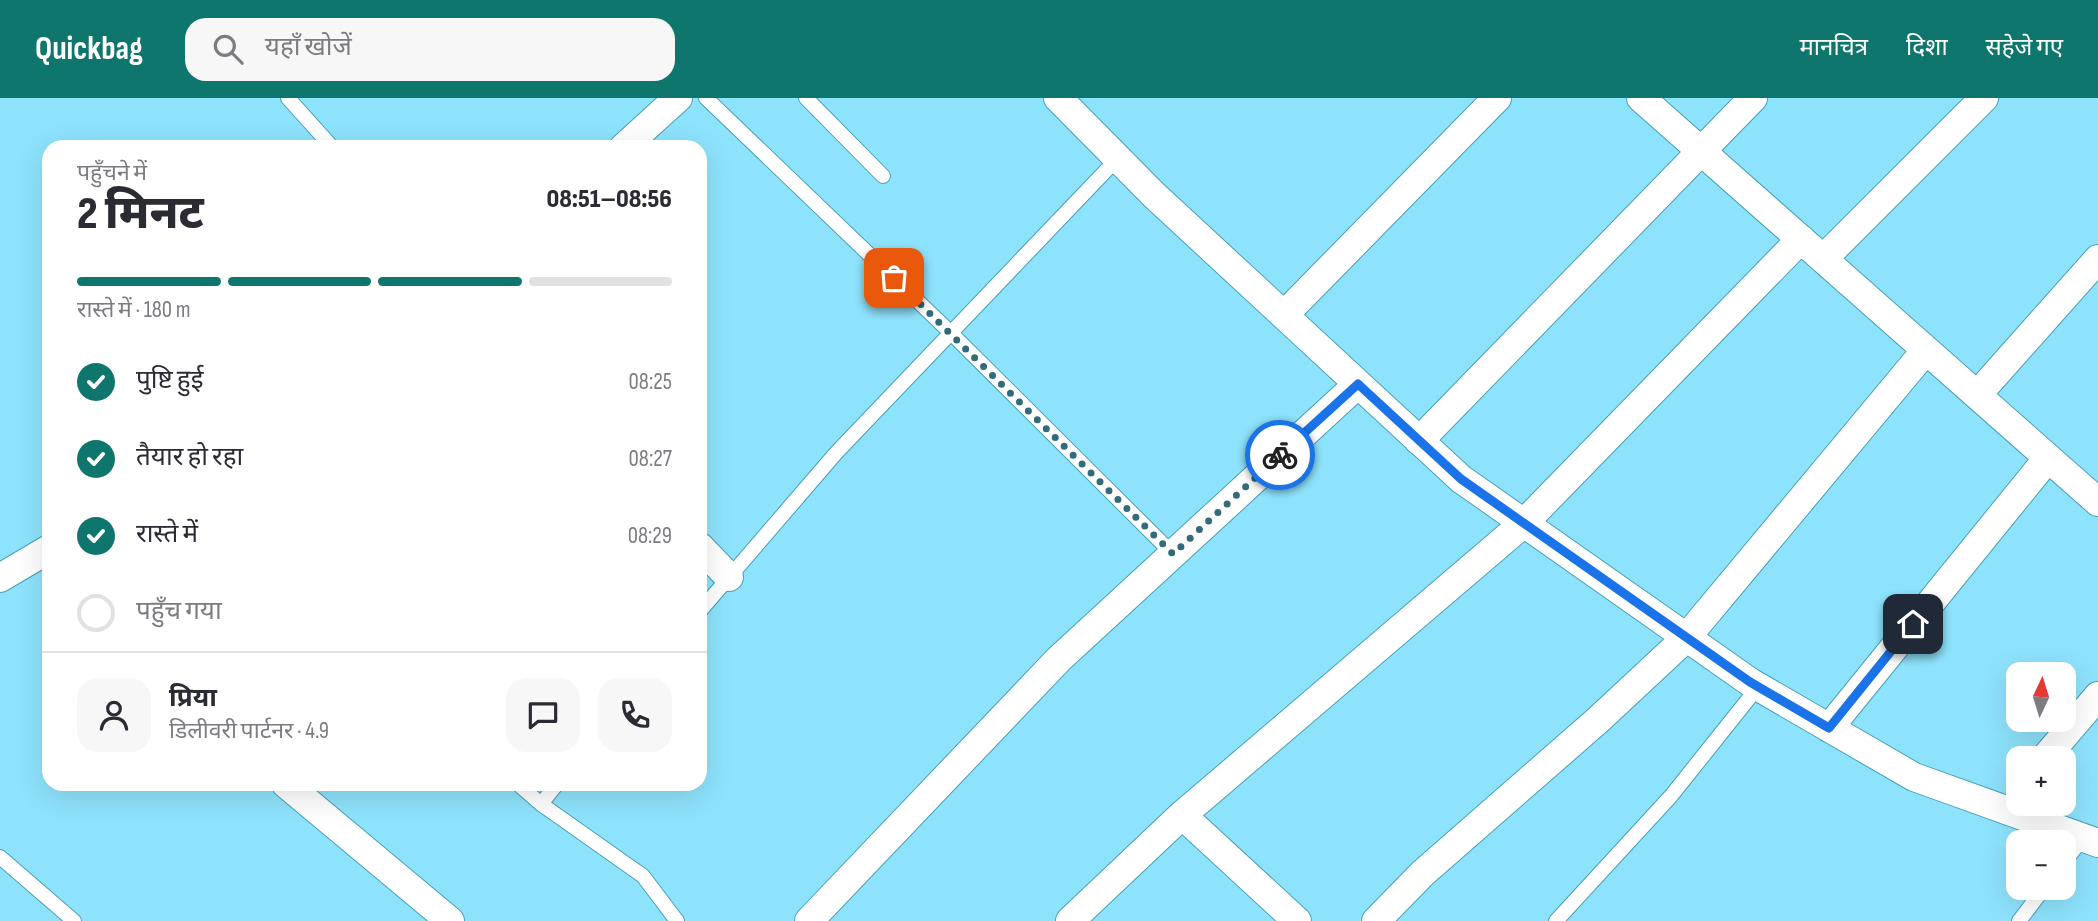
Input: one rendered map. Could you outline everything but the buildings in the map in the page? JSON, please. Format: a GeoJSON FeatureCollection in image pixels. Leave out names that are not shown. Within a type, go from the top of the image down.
{"type":"FeatureCollection","features":[{"type":"Feature","properties":{"kind":"street"},"geometry":{"type":"LineString","coordinates":[[632,140],[678,98]]}},
{"type":"Feature","properties":{"kind":"street"},"geometry":{"type":"LineString","coordinates":[[1058,98],[1284,315],[1461,479],[1758,687],[1914,777],[2006,798]]}},
{"type":"Feature","properties":{"kind":"street"},"geometry":{"type":"LineString","coordinates":[[1284,315],[1497,98]]}},
{"type":"Feature","properties":{"kind":"street"},"geometry":{"type":"LineString","coordinates":[[1641,98],[2098,502]]}},
{"type":"Feature","properties":{"kind":"street"},"geometry":{"type":"LineString","coordinates":[[1419,440],[1753,98]]}},
{"type":"Feature","properties":{"kind":"street"},"geometry":{"type":"LineString","coordinates":[[1823,259],[1984,98]]}},
{"type":"Feature","properties":{"kind":"street"},"geometry":{"type":"LineString","coordinates":[[1070,921],[1182,815],[1524,523],[1801,239]]}},
{"type":"Feature","properties":{"kind":"street"},"geometry":{"type":"LineString","coordinates":[[1977,395],[2098,259]]}},
{"type":"Feature","properties":{"kind":"street"},"geometry":{"type":"LineString","coordinates":[[1376,921],[1423,873],[1598,720],[1686,638],[1926,350]]}},
{"type":"Feature","properties":{"kind":"street"},"geometry":{"type":"LineString","coordinates":[[809,921],[1059,659],[1358,384]]}},
{"type":"Feature","properties":{"kind":"street"},"geometry":{"type":"LineString","coordinates":[[1829,728],[2048,458]]}},
{"type":"Feature","properties":{"kind":"street"},"geometry":{"type":"LineString","coordinates":[[0,578],[42,553]]}},
{"type":"Feature","properties":{"kind":"street"},"geometry":{"type":"LineString","coordinates":[[707,554],[729,577]]}},
{"type":"Feature","properties":{"kind":"street"},"geometry":{"type":"LineString","coordinates":[[2055,746],[2098,696]]}},
{"type":"Feature","properties":{"kind":"street"},"geometry":{"type":"LineString","coordinates":[[294,791],[450,921]]}},
{"type":"Feature","properties":{"kind":"street"},"geometry":{"type":"LineString","coordinates":[[1182,815],[1285,917]]}},
{"type":"Feature","properties":{"kind":"street"},"geometry":{"type":"LineString","coordinates":[[2042,816],[2090,841]]}},
{"type":"Feature","properties":{"kind":"lane"},"geometry":{"type":"LineString","coordinates":[[288,98],[325,140]]}},
{"type":"Feature","properties":{"kind":"lane"},"geometry":{"type":"LineString","coordinates":[[706,98],[951,333],[1173,554]]}},
{"type":"Feature","properties":{"kind":"lane"},"geometry":{"type":"LineString","coordinates":[[806,98],[883,176]]}},
{"type":"Feature","properties":{"kind":"lane"},"geometry":{"type":"LineString","coordinates":[[707,603],[836,453],[1118,158]]}},
{"type":"Feature","properties":{"kind":"lane"},"geometry":{"type":"LineString","coordinates":[[1556,921],[1671,796],[1758,687]]}},
{"type":"Feature","properties":{"kind":"lane"},"geometry":{"type":"LineString","coordinates":[[526,791],[643,876],[677,921]]}},
{"type":"Feature","properties":{"kind":"lane"},"geometry":{"type":"LineString","coordinates":[[541,804],[551,791]]}},
{"type":"Feature","properties":{"kind":"lane"},"geometry":{"type":"LineString","coordinates":[[2076,853],[2090,841]]}},
{"type":"Feature","properties":{"kind":"lane"},"geometry":{"type":"LineString","coordinates":[[0,857],[74,921]]}},
{"type":"Feature","properties":{"kind":"lane"},"geometry":{"type":"LineString","coordinates":[[2020,921],[2035,900]]}},
{"type":"Feature","properties":{"kind":"way so far"},"geometry":{"type":"LineString","coordinates":[[894,278],[1173,554],[1280,455]]}},
{"type":"Feature","properties":{"kind":"route"},"geometry":{"type":"LineString","coordinates":[[1280,455],[1358,384],[1461,479],[1750,682],[1829,728],[1913,624]]}}]}
